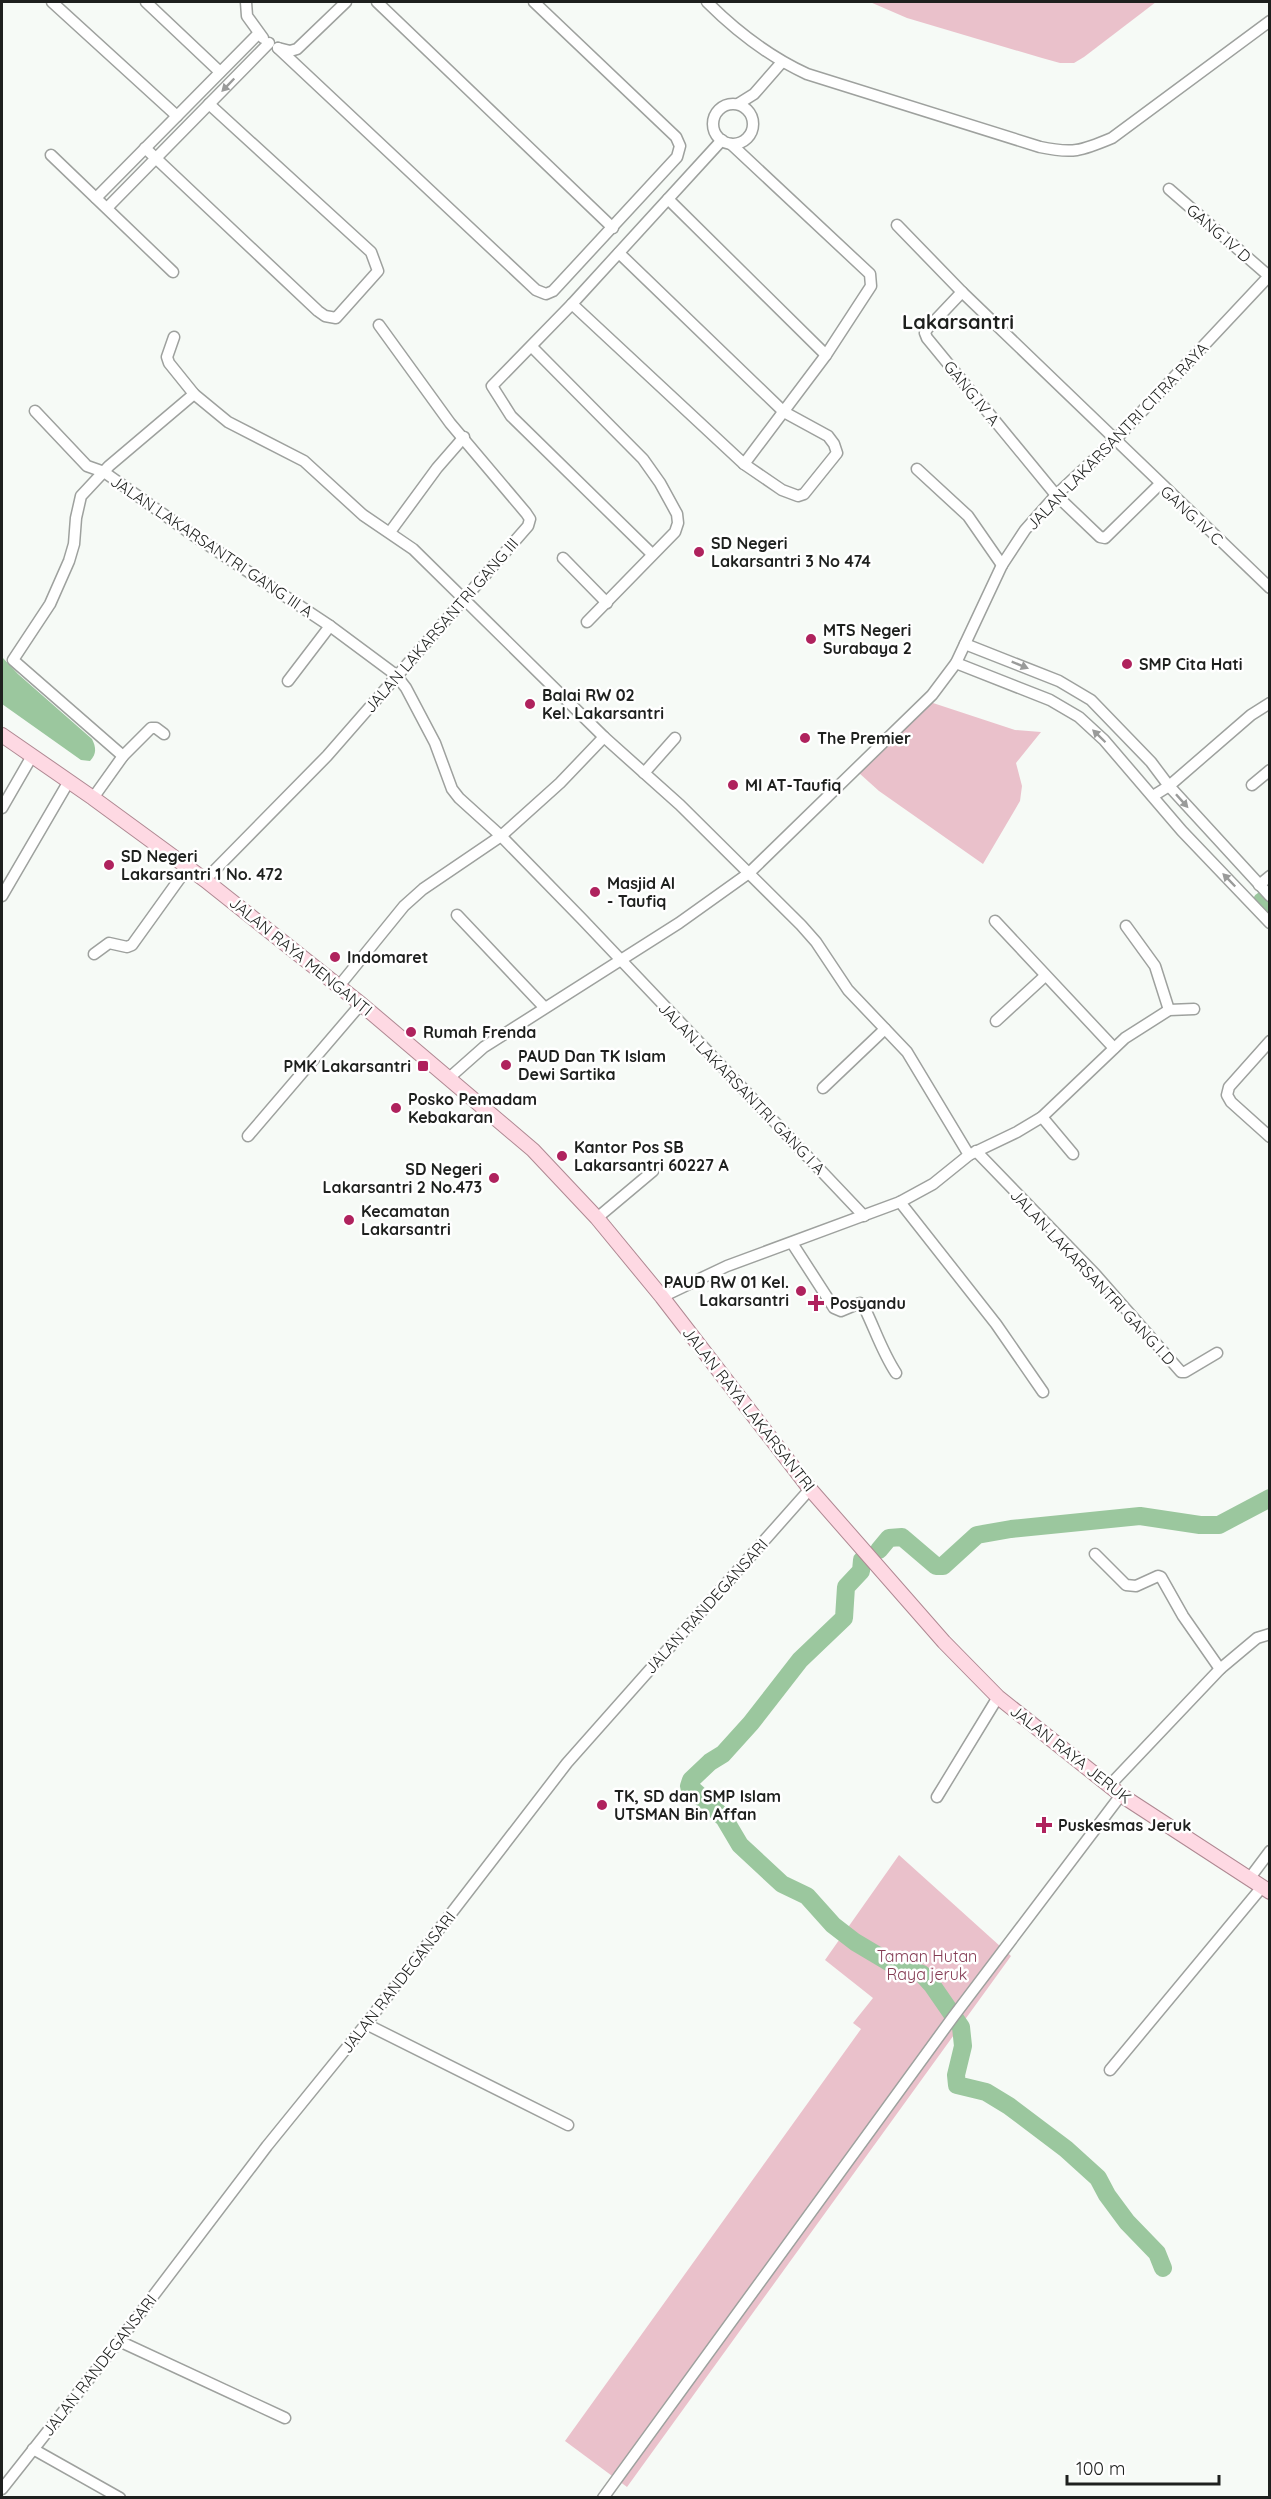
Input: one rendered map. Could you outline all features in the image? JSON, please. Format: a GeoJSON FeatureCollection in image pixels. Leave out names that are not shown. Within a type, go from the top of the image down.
{"type":"FeatureCollection","features":[{"type":"Feature","properties":{"kind":"main road","name":"JALAN RAYA MENGANTI"},"geometry":{"type":"LineString","coordinates":[[2,735],[205,880],[339,986],[449,1078]]}},
{"type":"Feature","properties":{"kind":"main road","name":"JALAN RAYA LAKARSANTRI"},"geometry":{"type":"LineString","coordinates":[[449,1078],[533,1150],[597,1218],[662,1297],[810,1489],[944,1642]]}},
{"type":"Feature","properties":{"kind":"main road","name":"JALAN RAYA JERUK"},"geometry":{"type":"LineString","coordinates":[[944,1642],[998,1697],[1121,1795],[1266,1890]]}},
{"type":"Feature","properties":{"kind":"street"},"geometry":{"type":"LineString","coordinates":[[52,2],[177,116]]}},
{"type":"Feature","properties":{"kind":"street"},"geometry":{"type":"LineString","coordinates":[[146,2],[220,72]]}},
{"type":"Feature","properties":{"kind":"street"},"geometry":{"type":"LineString","coordinates":[[246,2],[248,16],[258,34],[274,45],[536,290],[546,294],[553,291],[613,228],[677,157],[680,146],[676,137],[534,2]]}},
{"type":"Feature","properties":{"kind":"street"},"geometry":{"type":"LineString","coordinates":[[274,45],[290,51],[297,49],[346,2]]}},
{"type":"Feature","properties":{"kind":"street"},"geometry":{"type":"LineString","coordinates":[[377,2],[613,228]]}},
{"type":"Feature","properties":{"kind":"street"},"geometry":{"type":"LineString","coordinates":[[707,2],[745,35],[782,62],[807,74],[1040,147],[1065,152],[1083,149],[1112,138],[1269,21]]}},
{"type":"Feature","properties":{"kind":"street"},"geometry":{"type":"LineString","coordinates":[[96,198],[258,34]]}},
{"type":"Feature","properties":{"kind":"street"},"geometry":{"type":"LineString","coordinates":[[107,208],[209,104],[274,45]]}},
{"type":"Feature","properties":{"kind":"street"},"geometry":{"type":"LineString","coordinates":[[744,464],[826,355],[871,286],[870,274],[715,132],[713,126],[715,114],[725,105],[738,104],[754,94],[782,62]]}},
{"type":"Feature","properties":{"kind":"street"},"geometry":{"type":"LineString","coordinates":[[727,142],[738,144],[750,136],[754,123],[749,110],[754,94]]}},
{"type":"Feature","properties":{"kind":"street"},"geometry":{"type":"LineString","coordinates":[[145,148],[318,310],[325,316],[336,318],[378,271],[371,252],[209,104]]}},
{"type":"Feature","properties":{"kind":"street"},"geometry":{"type":"LineString","coordinates":[[738,104],[749,110]]}},
{"type":"Feature","properties":{"kind":"street"},"geometry":{"type":"LineString","coordinates":[[652,554],[512,416],[492,388],[668,199],[727,142]]}},
{"type":"Feature","properties":{"kind":"street"},"geometry":{"type":"LineString","coordinates":[[51,154],[173,272]]}},
{"type":"Feature","properties":{"kind":"street","name":"GANG IV D"},"geometry":{"type":"LineString","coordinates":[[1169,189],[1269,276]]}},
{"type":"Feature","properties":{"kind":"street"},"geometry":{"type":"LineString","coordinates":[[668,199],[826,355]]}},
{"type":"Feature","properties":{"kind":"street","name":"GANG IV C"},"geometry":{"type":"LineString","coordinates":[[897,225],[962,292],[1269,588]]}},
{"type":"Feature","properties":{"kind":"street"},"geometry":{"type":"LineString","coordinates":[[572,304],[744,464],[793,496],[804,494],[837,453],[828,436],[784,412],[620,253]]}},
{"type":"Feature","properties":{"kind":"street","name":"JALAN LAKARSANTRI CITRA RAYA"},"geometry":{"type":"LineString","coordinates":[[449,1078],[484,1047],[620,961],[749,873],[932,695],[956,663],[1002,565],[1025,530],[1056,495],[1116,439],[1269,276]]}},
{"type":"Feature","properties":{"kind":"street","name":"GANG IV A"},"geometry":{"type":"LineString","coordinates":[[962,292],[927,329],[925,333],[927,338],[1056,495],[1100,537],[1105,538],[1160,484]]}},
{"type":"Feature","properties":{"kind":"street","name":"JALAN LAKARSANTRI GANG III"},"geometry":{"type":"LineString","coordinates":[[205,880],[327,756],[528,526],[530,519],[450,423],[379,325]]}},
{"type":"Feature","properties":{"kind":"street"},"geometry":{"type":"LineString","coordinates":[[174,337],[166,357],[194,394],[228,422],[304,461],[363,515],[390,532],[432,566],[604,737],[801,925],[816,942],[848,990],[915,1064],[972,1153]]}},
{"type":"Feature","properties":{"kind":"street"},"geometry":{"type":"LineString","coordinates":[[532,347],[643,459],[660,483],[677,514],[678,522],[675,532],[587,622]]}},
{"type":"Feature","properties":{"kind":"street"},"geometry":{"type":"LineString","coordinates":[[123,756],[13,660],[50,604],[69,561],[74,544],[81,496],[104,472],[194,394]]}},
{"type":"Feature","properties":{"kind":"street","name":"JALAN LAKARSANTRI GANG III A"},"geometry":{"type":"LineString","coordinates":[[35,411],[80,461],[104,472],[187,531],[330,626],[396,675]]}},
{"type":"Feature","properties":{"kind":"street"},"geometry":{"type":"LineString","coordinates":[[390,532],[437,468],[464,437]]}},
{"type":"Feature","properties":{"kind":"street"},"geometry":{"type":"LineString","coordinates":[[917,469],[968,516],[1002,565]]}},
{"type":"Feature","properties":{"kind":"street"},"geometry":{"type":"LineString","coordinates":[[563,558],[607,603]]}},
{"type":"Feature","properties":{"kind":"street"},"geometry":{"type":"LineString","coordinates":[[288,681],[330,626]]}},
{"type":"Feature","properties":{"kind":"street"},"geometry":{"type":"LineString","coordinates":[[965,644],[1059,681],[1091,700],[1151,762],[1169,786],[1269,896]]}},
{"type":"Feature","properties":{"kind":"street"},"geometry":{"type":"LineString","coordinates":[[956,663],[1050,700],[1079,717],[1104,740],[1182,831],[1269,923]]}},
{"type":"Feature","properties":{"kind":"street","name":"JALAN LAKARSANTRI GANG I A"},"geometry":{"type":"LineString","coordinates":[[396,675],[406,688],[435,743],[452,789],[465,805],[501,836],[864,1216]]}},
{"type":"Feature","properties":{"kind":"street"},"geometry":{"type":"LineString","coordinates":[[1153,796],[1169,786],[1251,715],[1269,703]]}},
{"type":"Feature","properties":{"kind":"street"},"geometry":{"type":"LineString","coordinates":[[93,798],[123,756],[151,728],[156,728],[164,734]]}},
{"type":"Feature","properties":{"kind":"street"},"geometry":{"type":"LineString","coordinates":[[339,986],[404,906],[501,836],[560,783],[604,737]]}},
{"type":"Feature","properties":{"kind":"street"},"geometry":{"type":"LineString","coordinates":[[644,773],[675,738]]}},
{"type":"Feature","properties":{"kind":"street"},"geometry":{"type":"LineString","coordinates":[[2,808],[32,756]]}},
{"type":"Feature","properties":{"kind":"street"},"geometry":{"type":"LineString","coordinates":[[1252,785],[1269,770]]}},
{"type":"Feature","properties":{"kind":"street"},"geometry":{"type":"LineString","coordinates":[[2,896],[69,781]]}},
{"type":"Feature","properties":{"kind":"street"},"geometry":{"type":"LineString","coordinates":[[94,954],[109,943],[127,947],[132,945],[188,867]]}},
{"type":"Feature","properties":{"kind":"street"},"geometry":{"type":"LineString","coordinates":[[1258,885],[1269,876]]}},
{"type":"Feature","properties":{"kind":"street"},"geometry":{"type":"LineString","coordinates":[[457,915],[544,1007]]}},
{"type":"Feature","properties":{"kind":"street"},"geometry":{"type":"LineString","coordinates":[[995,921],[1114,1048]]}},
{"type":"Feature","properties":{"kind":"street"},"geometry":{"type":"LineString","coordinates":[[1126,926],[1155,966],[1169,1010]]}},
{"type":"Feature","properties":{"kind":"street"},"geometry":{"type":"LineString","coordinates":[[996,1021],[1045,976]]}},
{"type":"Feature","properties":{"kind":"street"},"geometry":{"type":"LineString","coordinates":[[248,1136],[361,1004]]}},
{"type":"Feature","properties":{"kind":"street"},"geometry":{"type":"LineString","coordinates":[[662,1297],[728,1266],[900,1202],[933,1184],[972,1153],[1017,1132],[1042,1117],[1125,1038],[1169,1010],[1194,1008]]}},
{"type":"Feature","properties":{"kind":"street"},"geometry":{"type":"LineString","coordinates":[[823,1088],[885,1029]]}},
{"type":"Feature","properties":{"kind":"street"},"geometry":{"type":"LineString","coordinates":[[1269,1041],[1229,1087],[1227,1095],[1231,1102],[1269,1137]]}},
{"type":"Feature","properties":{"kind":"street"},"geometry":{"type":"LineString","coordinates":[[1042,1117],[1072,1154]]}},
{"type":"Feature","properties":{"kind":"street","name":"JALAN LAKARSANTRI GANG I D"},"geometry":{"type":"LineString","coordinates":[[972,1153],[1095,1275],[1181,1372],[1185,1372],[1217,1353]]}},
{"type":"Feature","properties":{"kind":"street"},"geometry":{"type":"LineString","coordinates":[[597,1218],[653,1171]]}},
{"type":"Feature","properties":{"kind":"street"},"geometry":{"type":"LineString","coordinates":[[900,1202],[996,1324],[1043,1392]]}},
{"type":"Feature","properties":{"kind":"street"},"geometry":{"type":"LineString","coordinates":[[792,1243],[834,1308],[841,1311],[855,1303],[860,1303],[864,1307],[879,1337],[881,1349],[896,1373]]}},
{"type":"Feature","properties":{"kind":"street","name":"JALAN RANDEGANSARI"},"geometry":{"type":"LineString","coordinates":[[2,2489],[119,2342],[267,2146],[366,2024],[567,1763],[810,1489]]}},
{"type":"Feature","properties":{"kind":"street"},"geometry":{"type":"LineString","coordinates":[[1095,1554],[1126,1585],[1136,1586],[1158,1576],[1163,1579],[1183,1616],[1220,1669]]}},
{"type":"Feature","properties":{"kind":"street"},"geometry":{"type":"LineString","coordinates":[[1109,1785],[1220,1669],[1257,1638],[1269,1634]]}},
{"type":"Feature","properties":{"kind":"street"},"geometry":{"type":"LineString","coordinates":[[937,1797],[998,1697]]}},
{"type":"Feature","properties":{"kind":"street"},"geometry":{"type":"LineString","coordinates":[[603,2498],[953,2017],[1121,1795]]}},
{"type":"Feature","properties":{"kind":"street"},"geometry":{"type":"LineString","coordinates":[[1249,1879],[1269,1851]]}},
{"type":"Feature","properties":{"kind":"street"},"geometry":{"type":"LineString","coordinates":[[1110,2070],[1266,1890]]}},
{"type":"Feature","properties":{"kind":"street"},"geometry":{"type":"LineString","coordinates":[[366,2024],[568,2125]]}},
{"type":"Feature","properties":{"kind":"street"},"geometry":{"type":"LineString","coordinates":[[119,2342],[285,2418]]}},
{"type":"Feature","properties":{"kind":"street"},"geometry":{"type":"LineString","coordinates":[[33,2449],[120,2498]]}},
{"type":"Feature","properties":{"kind":"green space"},"geometry":{"type":"Polygon","coordinates":[[[870,2],[1156,2],[1084,57],[1074,63],[1060,63],[907,18],[870,2]]]}},
{"type":"Feature","properties":{"kind":"green space"},"geometry":{"type":"Polygon","coordinates":[[[930,702],[1015,730],[1041,732],[1016,763],[1022,786],[1020,801],[983,864],[879,791],[859,773],[930,702]]]}},
{"type":"Feature","properties":{"kind":"green space","name":"Taman Hutan Raya jeruk"},"geometry":{"type":"Polygon","coordinates":[[[899,1855],[1011,1956],[627,2487],[565,2441],[861,2029],[853,2023],[873,1998],[825,1960],[899,1855]]]}},
{"type":"Feature","properties":{"kind":"shaded area"},"geometry":{"type":"Polygon","coordinates":[[[2,657],[92,739],[95,750],[90,761],[81,760],[2,704],[2,657]]]}},
{"type":"Feature","properties":{"kind":"waterway"},"geometry":{"type":"LineString","coordinates":[[1262,901],[1270,908]]}},
{"type":"Feature","properties":{"kind":"waterway"},"geometry":{"type":"LineString","coordinates":[[879,1550],[889,1538],[902,1537],[936,1566],[943,1566],[977,1535],[1011,1529],[1140,1516],[1200,1525],[1219,1525],[1270,1498]]}},
{"type":"Feature","properties":{"kind":"waterway"},"geometry":{"type":"LineString","coordinates":[[868,1555],[862,1560],[861,1571],[846,1587],[844,1618],[800,1660],[751,1723],[723,1754],[710,1762],[691,1780],[689,1786],[724,1818],[740,1845],[782,1884],[807,1896],[833,1925],[855,1942],[897,1967],[922,1974],[961,2027],[963,2046],[956,2075],[957,2085],[986,2092],[1009,2106],[1066,2149],[1098,2178],[1107,2195],[1127,2222],[1157,2253],[1163,2268]]}},
{"type":"Feature","properties":{"kind":"place","name":"SD Negeri Lakarsantri 3 No 474"},"geometry":{"type":"Point","coordinates":[699,552]}},
{"type":"Feature","properties":{"kind":"place","name":"MTS Negeri Surabaya 2"},"geometry":{"type":"Point","coordinates":[811,639]}},
{"type":"Feature","properties":{"kind":"place","name":"SMP Cita Hati"},"geometry":{"type":"Point","coordinates":[1127,664]}},
{"type":"Feature","properties":{"kind":"place","name":"Balai RW 02 Kel. Lakarsantri"},"geometry":{"type":"Point","coordinates":[530,704]}},
{"type":"Feature","properties":{"kind":"place","name":"The Premier"},"geometry":{"type":"Point","coordinates":[805,738]}},
{"type":"Feature","properties":{"kind":"place","name":"MI AT-Taufiq"},"geometry":{"type":"Point","coordinates":[733,785]}},
{"type":"Feature","properties":{"kind":"place","name":"SD Negeri Lakarsantri 1 No. 472"},"geometry":{"type":"Point","coordinates":[109,865]}},
{"type":"Feature","properties":{"kind":"place","name":"Masjid Al - Taufiq"},"geometry":{"type":"Point","coordinates":[595,892]}},
{"type":"Feature","properties":{"kind":"place","name":"Indomaret"},"geometry":{"type":"Point","coordinates":[335,957]}},
{"type":"Feature","properties":{"kind":"place","name":"Rumah Frenda"},"geometry":{"type":"Point","coordinates":[411,1032]}},
{"type":"Feature","properties":{"kind":"place","name":"PAUD Dan TK Islam Dewi Sartika"},"geometry":{"type":"Point","coordinates":[506,1065]}},
{"type":"Feature","properties":{"kind":"place","name":"PMK Lakarsantri"},"geometry":{"type":"Point","coordinates":[423,1066]}},
{"type":"Feature","properties":{"kind":"place","name":"Posko Pemadam Kebakaran"},"geometry":{"type":"Point","coordinates":[396,1108]}},
{"type":"Feature","properties":{"kind":"place","name":"Kantor Pos SB Lakarsantri 60227 A"},"geometry":{"type":"Point","coordinates":[562,1156]}},
{"type":"Feature","properties":{"kind":"place","name":"SD Negeri Lakarsantri 2 No.473"},"geometry":{"type":"Point","coordinates":[494,1178]}},
{"type":"Feature","properties":{"kind":"place","name":"Kecamatan Lakarsantri"},"geometry":{"type":"Point","coordinates":[349,1220]}},
{"type":"Feature","properties":{"kind":"place","name":"PAUD RW 01 Kel. Lakarsantri"},"geometry":{"type":"Point","coordinates":[801,1291]}},
{"type":"Feature","properties":{"kind":"place","name":"Posyandu"},"geometry":{"type":"Point","coordinates":[816,1303]}},
{"type":"Feature","properties":{"kind":"place","name":"TK, SD dan SMP Islam UTSMAN Bin Affan"},"geometry":{"type":"Point","coordinates":[602,1805]}},
{"type":"Feature","properties":{"kind":"place","name":"Puskesmas Jeruk"},"geometry":{"type":"Point","coordinates":[1044,1825]}},
{"type":"Feature","properties":{"kind":"district","name":"Lakarsantri"},"geometry":{"type":"Point","coordinates":[958,321]}}]}
